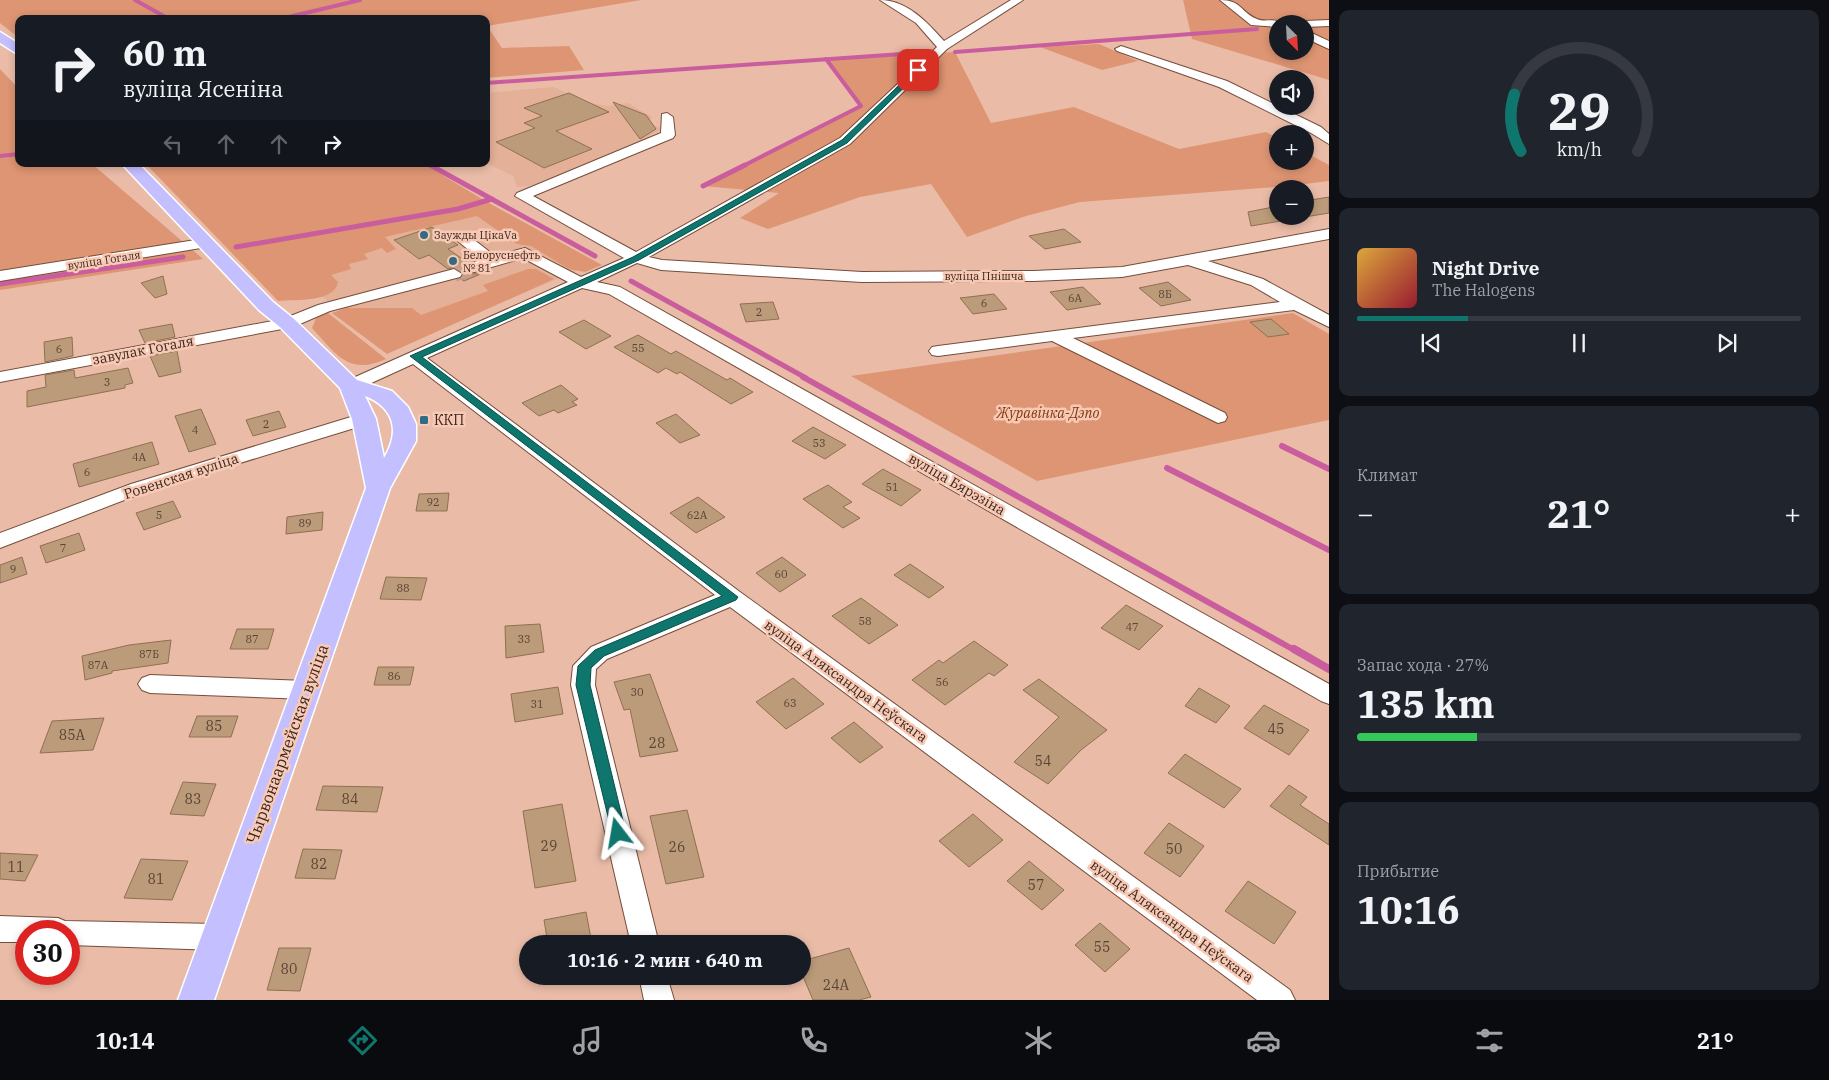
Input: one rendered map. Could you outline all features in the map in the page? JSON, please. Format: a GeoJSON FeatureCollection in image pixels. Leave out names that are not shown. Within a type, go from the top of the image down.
{"type":"FeatureCollection","features":[{"type":"Feature","properties":{"kind":"main road"},"geometry":{"type":"LineString","coordinates":[[0,36],[15,48]]}},
{"type":"Feature","properties":{"kind":"main road"},"geometry":{"type":"LineString","coordinates":[[133,167],[208,243],[266,306],[287,323],[350,386],[364,419],[378,488]]}},
{"type":"Feature","properties":{"kind":"main road","name":"Чырвонаармейская вуліца"},"geometry":{"type":"LineString","coordinates":[[196,1000],[378,488],[404,443],[406,432],[402,416],[392,402],[379,392],[365,387],[350,386]]}},
{"type":"Feature","properties":{"kind":"street"},"geometry":{"type":"LineString","coordinates":[[885,0],[920,21],[943,47]]}},
{"type":"Feature","properties":{"kind":"street"},"geometry":{"type":"LineString","coordinates":[[350,386],[636,258],[845,141],[943,47],[1018,0]]}},
{"type":"Feature","properties":{"kind":"street"},"geometry":{"type":"LineString","coordinates":[[1225,0],[1255,23],[1269,24]]}},
{"type":"Feature","properties":{"kind":"street"},"geometry":{"type":"LineString","coordinates":[[1314,24],[1329,23]]}},
{"type":"Feature","properties":{"kind":"street"},"geometry":{"type":"LineString","coordinates":[[1314,38],[1329,46]]}},
{"type":"Feature","properties":{"kind":"street"},"geometry":{"type":"LineString","coordinates":[[1121,49],[1223,84],[1316,130],[1329,140]]}},
{"type":"Feature","properties":{"kind":"street","name":"вуліца Пнішча"},"geometry":{"type":"LineString","coordinates":[[667,117],[668,135],[522,196],[636,258],[661,265],[862,277],[1034,276],[1122,272],[1192,261],[1329,234]]}},
{"type":"Feature","properties":{"kind":"street"},"geometry":{"type":"LineString","coordinates":[[459,235],[492,262]]}},
{"type":"Feature","properties":{"kind":"street","name":"вуліца Гогаля"},"geometry":{"type":"LineString","coordinates":[[0,276],[208,243]]}},
{"type":"Feature","properties":{"kind":"street","name":"вуліца Бярэзіна"},"geometry":{"type":"LineString","coordinates":[[474,267],[525,253],[581,283],[614,290],[1329,695]]}},
{"type":"Feature","properties":{"kind":"street"},"geometry":{"type":"LineString","coordinates":[[1192,261],[1257,282],[1329,322]]}},
{"type":"Feature","properties":{"kind":"street","name":"завулак Гогаля"},"geometry":{"type":"LineString","coordinates":[[0,377],[287,323],[324,308],[454,274]]}},
{"type":"Feature","properties":{"kind":"street"},"geometry":{"type":"LineString","coordinates":[[938,351],[1299,304]]}},
{"type":"Feature","properties":{"kind":"street"},"geometry":{"type":"LineString","coordinates":[[1055,336],[1218,417]]}},
{"type":"Feature","properties":{"kind":"street","name":"вуліца Аляксандра Неўскага"},"geometry":{"type":"LineString","coordinates":[[415,356],[732,597],[1280,1000]]}},
{"type":"Feature","properties":{"kind":"street","name":"Ровенская вуліца"},"geometry":{"type":"LineString","coordinates":[[0,541],[138,488],[364,419]]}},
{"type":"Feature","properties":{"kind":"street"},"geometry":{"type":"LineString","coordinates":[[643,935],[583,685],[585,666],[599,653],[732,597]]}},
{"type":"Feature","properties":{"kind":"street"},"geometry":{"type":"LineString","coordinates":[[150,684],[306,690]]}},
{"type":"Feature","properties":{"kind":"street"},"geometry":{"type":"LineString","coordinates":[[0,929],[15,930]]}},
{"type":"Feature","properties":{"kind":"street"},"geometry":{"type":"LineString","coordinates":[[80,932],[218,937]]}},
{"type":"Feature","properties":{"kind":"street"},"geometry":{"type":"LineString","coordinates":[[655,985],[659,1000]]}},
{"type":"Feature","properties":{"kind":"shaded area"},"geometry":{"type":"Polygon","coordinates":[[[553,87],[590,103],[609,106],[628,103],[652,117],[650,120],[653,125],[663,129],[615,153],[530,186],[517,187],[513,176],[490,165],[490,93],[553,87]]]}},
{"type":"Feature","properties":{"kind":"shaded area"},"geometry":{"type":"Polygon","coordinates":[[[483,211],[581,269],[391,350],[280,264],[483,211]]]}},
{"type":"Feature","properties":{"kind":"green space"},"geometry":{"type":"Polygon","coordinates":[[[0,0],[641,0],[490,25],[490,15],[15,15],[15,35],[0,23],[0,0]]]}},
{"type":"Feature","properties":{"kind":"green space"},"geometry":{"type":"Polygon","coordinates":[[[1183,0],[1329,0],[1329,80],[1314,76],[1314,70],[1296,70],[1192,39],[1183,0]]]}},
{"type":"Feature","properties":{"kind":"green space"},"geometry":{"type":"Polygon","coordinates":[[[490,30],[502,48],[569,46],[584,70],[490,78],[490,30]]]}},
{"type":"Feature","properties":{"kind":"green space"},"geometry":{"type":"Polygon","coordinates":[[[1099,44],[1138,61],[1102,70],[1040,47],[1099,44]]]}},
{"type":"Feature","properties":{"kind":"green space"},"geometry":{"type":"Polygon","coordinates":[[[955,52],[991,123],[1074,107],[1179,149],[1266,132],[1269,134],[1269,170],[1314,170],[1314,157],[1329,165],[1329,181],[1314,183],[1314,180],[1269,180],[1269,187],[1080,202],[1026,216],[967,237],[931,184],[860,197],[768,229],[740,218],[779,193],[703,186],[860,106],[826,59],[955,52]]]}},
{"type":"Feature","properties":{"kind":"green space"},"geometry":{"type":"Polygon","coordinates":[[[0,69],[15,85],[15,167],[96,167],[203,259],[0,290],[0,69]]]}},
{"type":"Feature","properties":{"kind":"green space"},"geometry":{"type":"Polygon","coordinates":[[[149,167],[429,167],[487,202],[602,265],[585,272],[569,269],[531,246],[517,244],[477,216],[385,237],[396,249],[387,253],[382,248],[364,254],[368,259],[349,264],[351,269],[331,275],[338,282],[335,289],[329,294],[313,299],[278,301],[149,167]]]}},
{"type":"Feature","properties":{"kind":"green space"},"geometry":{"type":"Polygon","coordinates":[[[528,269],[536,269],[554,279],[387,354],[332,313],[346,308],[412,308],[421,315],[488,291],[483,285],[528,269]]]}},
{"type":"Feature","properties":{"kind":"green space"},"geometry":{"type":"Polygon","coordinates":[[[328,313],[386,359],[373,364],[352,364],[336,354],[312,328],[317,316],[328,313]]]}},
{"type":"Feature","properties":{"kind":"green space","name":"Журавінка-Дэпо"},"geometry":{"type":"Polygon","coordinates":[[[1293,313],[1329,334],[1329,420],[1037,481],[851,376],[1293,313]]]}},
{"type":"Feature","properties":{"kind":"building"},"geometry":{"type":"Polygon","coordinates":[[[569,93],[609,112],[556,131],[592,149],[544,168],[496,142],[535,128],[524,123],[542,116],[524,108],[569,93]]]}},
{"type":"Feature","properties":{"kind":"building"},"geometry":{"type":"Polygon","coordinates":[[[613,102],[646,115],[656,129],[640,139],[613,102]]]}},
{"type":"Feature","properties":{"kind":"building"},"geometry":{"type":"Polygon","coordinates":[[[1329,197],[1329,213],[1314,216],[1314,200],[1329,197]]]}},
{"type":"Feature","properties":{"kind":"building"},"geometry":{"type":"Polygon","coordinates":[[[1269,208],[1269,223],[1251,226],[1248,212],[1269,208]]]}},
{"type":"Feature","properties":{"kind":"building"},"geometry":{"type":"Polygon","coordinates":[[[432,227],[458,245],[448,249],[467,262],[464,266],[466,271],[473,274],[483,273],[464,281],[461,279],[464,274],[455,267],[448,269],[429,255],[419,259],[394,240],[432,227]]]}},
{"type":"Feature","properties":{"kind":"building"},"geometry":{"type":"Polygon","coordinates":[[[1064,229],[1081,242],[1045,249],[1029,236],[1064,229]]]}},
{"type":"Feature","properties":{"kind":"building"},"geometry":{"type":"Polygon","coordinates":[[[163,276],[167,294],[155,298],[141,283],[163,276]]]}},
{"type":"Feature","properties":{"kind":"building"},"geometry":{"type":"Polygon","coordinates":[[[1168,282],[1191,300],[1161,306],[1139,288],[1168,282]]]}},
{"type":"Feature","properties":{"kind":"building"},"geometry":{"type":"Polygon","coordinates":[[[1083,287],[1101,304],[1067,310],[1050,292],[1083,287]]]}},
{"type":"Feature","properties":{"kind":"building"},"geometry":{"type":"Polygon","coordinates":[[[994,294],[1007,309],[973,314],[960,298],[994,294]]]}},
{"type":"Feature","properties":{"kind":"building"},"geometry":{"type":"Polygon","coordinates":[[[773,302],[779,319],[746,322],[740,304],[773,302]]]}},
{"type":"Feature","properties":{"kind":"building"},"geometry":{"type":"Polygon","coordinates":[[[1271,319],[1289,334],[1268,337],[1250,322],[1271,319]]]}},
{"type":"Feature","properties":{"kind":"building"},"geometry":{"type":"Polygon","coordinates":[[[584,320],[611,336],[586,349],[559,332],[584,320]]]}},
{"type":"Feature","properties":{"kind":"building"},"geometry":{"type":"Polygon","coordinates":[[[172,324],[175,337],[145,343],[139,330],[172,324]]]}},
{"type":"Feature","properties":{"kind":"building"},"geometry":{"type":"Polygon","coordinates":[[[638,335],[671,354],[676,351],[727,380],[730,378],[753,392],[731,404],[680,372],[677,374],[666,368],[658,373],[614,347],[638,335]]]}},
{"type":"Feature","properties":{"kind":"building"},"geometry":{"type":"Polygon","coordinates":[[[72,337],[73,356],[45,362],[44,342],[72,337]]]}},
{"type":"Feature","properties":{"kind":"building"},"geometry":{"type":"Polygon","coordinates":[[[177,351],[181,372],[159,377],[150,356],[177,351]]]}},
{"type":"Feature","properties":{"kind":"building"},"geometry":{"type":"Polygon","coordinates":[[[128,368],[133,383],[125,385],[125,388],[27,407],[27,391],[46,387],[45,375],[74,370],[75,378],[128,368]]]}},
{"type":"Feature","properties":{"kind":"building"},"geometry":{"type":"Polygon","coordinates":[[[561,385],[578,399],[572,402],[577,405],[558,413],[554,410],[539,416],[522,403],[561,385]]]}},
{"type":"Feature","properties":{"kind":"building"},"geometry":{"type":"Polygon","coordinates":[[[201,409],[216,444],[189,452],[175,416],[201,409]]]}},
{"type":"Feature","properties":{"kind":"building"},"geometry":{"type":"Polygon","coordinates":[[[279,411],[286,427],[253,436],[246,420],[279,411]]]}},
{"type":"Feature","properties":{"kind":"building"},"geometry":{"type":"Polygon","coordinates":[[[676,414],[700,435],[680,443],[656,423],[676,414]]]}},
{"type":"Feature","properties":{"kind":"building"},"geometry":{"type":"Polygon","coordinates":[[[813,427],[846,445],[825,459],[792,441],[813,427]]]}},
{"type":"Feature","properties":{"kind":"building"},"geometry":{"type":"Polygon","coordinates":[[[152,442],[159,464],[79,487],[73,464],[152,442]]]}},
{"type":"Feature","properties":{"kind":"building"},"geometry":{"type":"Polygon","coordinates":[[[883,469],[921,490],[901,506],[862,484],[883,469]]]}},
{"type":"Feature","properties":{"kind":"building"},"geometry":{"type":"Polygon","coordinates":[[[828,485],[852,502],[843,507],[860,518],[843,528],[803,499],[828,485]]]}},
{"type":"Feature","properties":{"kind":"building"},"geometry":{"type":"Polygon","coordinates":[[[449,493],[447,511],[416,511],[419,494],[449,493]]]}},
{"type":"Feature","properties":{"kind":"building"},"geometry":{"type":"Polygon","coordinates":[[[698,497],[725,517],[696,533],[670,513],[698,497]]]}},
{"type":"Feature","properties":{"kind":"building"},"geometry":{"type":"Polygon","coordinates":[[[173,501],[181,517],[144,530],[136,513],[173,501]]]}},
{"type":"Feature","properties":{"kind":"building"},"geometry":{"type":"Polygon","coordinates":[[[323,512],[322,530],[286,534],[287,517],[323,512]]]}},
{"type":"Feature","properties":{"kind":"building"},"geometry":{"type":"Polygon","coordinates":[[[79,533],[85,550],[46,563],[40,546],[79,533]]]}},
{"type":"Feature","properties":{"kind":"building"},"geometry":{"type":"Polygon","coordinates":[[[22,557],[27,574],[0,583],[0,565],[22,557]]]}},
{"type":"Feature","properties":{"kind":"building"},"geometry":{"type":"Polygon","coordinates":[[[782,557],[806,575],[780,592],[756,573],[782,557]]]}},
{"type":"Feature","properties":{"kind":"building"},"geometry":{"type":"Polygon","coordinates":[[[910,564],[944,587],[929,598],[894,575],[910,564]]]}},
{"type":"Feature","properties":{"kind":"building"},"geometry":{"type":"Polygon","coordinates":[[[386,577],[427,578],[421,600],[380,599],[386,577]]]}},
{"type":"Feature","properties":{"kind":"building"},"geometry":{"type":"Polygon","coordinates":[[[861,598],[898,625],[869,644],[832,616],[861,598]]]}},
{"type":"Feature","properties":{"kind":"building"},"geometry":{"type":"Polygon","coordinates":[[[1126,605],[1163,626],[1139,650],[1101,628],[1126,605]]]}},
{"type":"Feature","properties":{"kind":"building"},"geometry":{"type":"Polygon","coordinates":[[[540,624],[544,652],[506,658],[505,626],[540,624]]]}},
{"type":"Feature","properties":{"kind":"building"},"geometry":{"type":"Polygon","coordinates":[[[237,629],[274,629],[268,649],[230,649],[237,629]]]}},
{"type":"Feature","properties":{"kind":"building"},"geometry":{"type":"Polygon","coordinates":[[[171,640],[168,663],[112,671],[112,673],[85,680],[82,656],[129,645],[171,640]]]}},
{"type":"Feature","properties":{"kind":"building"},"geometry":{"type":"Polygon","coordinates":[[[974,641],[1008,665],[994,676],[989,673],[945,705],[912,680],[939,660],[943,663],[974,641]]]}},
{"type":"Feature","properties":{"kind":"building"},"geometry":{"type":"Polygon","coordinates":[[[378,667],[414,667],[410,685],[374,685],[378,667]]]}},
{"type":"Feature","properties":{"kind":"building"},"geometry":{"type":"Polygon","coordinates":[[[650,674],[678,751],[640,757],[630,709],[624,710],[614,682],[650,674]]]}},
{"type":"Feature","properties":{"kind":"building"},"geometry":{"type":"Polygon","coordinates":[[[793,678],[824,704],[786,729],[756,702],[793,678]]]}},
{"type":"Feature","properties":{"kind":"building"},"geometry":{"type":"Polygon","coordinates":[[[1039,679],[1107,730],[1081,750],[1048,784],[1014,762],[1059,717],[1023,690],[1039,679]]]}},
{"type":"Feature","properties":{"kind":"building"},"geometry":{"type":"Polygon","coordinates":[[[558,687],[563,714],[515,722],[511,694],[558,687]]]}},
{"type":"Feature","properties":{"kind":"building"},"geometry":{"type":"Polygon","coordinates":[[[1199,688],[1230,706],[1216,723],[1185,706],[1199,688]]]}},
{"type":"Feature","properties":{"kind":"building"},"geometry":{"type":"Polygon","coordinates":[[[1264,705],[1309,730],[1289,755],[1244,728],[1264,705]]]}},
{"type":"Feature","properties":{"kind":"building"},"geometry":{"type":"Polygon","coordinates":[[[197,716],[238,716],[231,737],[189,737],[197,716]]]}},
{"type":"Feature","properties":{"kind":"building"},"geometry":{"type":"Polygon","coordinates":[[[104,718],[93,750],[40,753],[52,721],[104,718]]]}},
{"type":"Feature","properties":{"kind":"building"},"geometry":{"type":"Polygon","coordinates":[[[854,722],[883,747],[860,763],[831,738],[854,722]]]}},
{"type":"Feature","properties":{"kind":"building"},"geometry":{"type":"Polygon","coordinates":[[[1185,754],[1241,789],[1224,808],[1168,773],[1185,754]]]}},
{"type":"Feature","properties":{"kind":"building"},"geometry":{"type":"Polygon","coordinates":[[[183,782],[216,784],[204,816],[170,814],[183,782]]]}},
{"type":"Feature","properties":{"kind":"building"},"geometry":{"type":"Polygon","coordinates":[[[1289,785],[1307,797],[1300,805],[1329,824],[1329,845],[1270,806],[1289,785]]]}},
{"type":"Feature","properties":{"kind":"building"},"geometry":{"type":"Polygon","coordinates":[[[323,786],[383,787],[377,812],[316,810],[323,786]]]}},
{"type":"Feature","properties":{"kind":"building"},"geometry":{"type":"Polygon","coordinates":[[[562,804],[576,881],[535,888],[523,811],[562,804]]]}},
{"type":"Feature","properties":{"kind":"building"},"geometry":{"type":"Polygon","coordinates":[[[687,810],[704,877],[666,884],[650,816],[687,810]]]}},
{"type":"Feature","properties":{"kind":"building"},"geometry":{"type":"Polygon","coordinates":[[[973,814],[1003,840],[969,867],[939,841],[973,814]]]}},
{"type":"Feature","properties":{"kind":"building"},"geometry":{"type":"Polygon","coordinates":[[[1169,823],[1204,846],[1180,877],[1144,853],[1169,823]]]}},
{"type":"Feature","properties":{"kind":"building"},"geometry":{"type":"Polygon","coordinates":[[[303,849],[342,850],[335,879],[295,878],[303,849]]]}},
{"type":"Feature","properties":{"kind":"building"},"geometry":{"type":"Polygon","coordinates":[[[0,853],[38,855],[25,881],[0,879],[0,853]]]}},
{"type":"Feature","properties":{"kind":"building"},"geometry":{"type":"Polygon","coordinates":[[[141,859],[188,861],[172,900],[124,898],[141,859]]]}},
{"type":"Feature","properties":{"kind":"building"},"geometry":{"type":"Polygon","coordinates":[[[1029,861],[1064,890],[1042,910],[1007,881],[1029,861]]]}},
{"type":"Feature","properties":{"kind":"building"},"geometry":{"type":"Polygon","coordinates":[[[1248,881],[1296,912],[1274,944],[1225,911],[1248,881]]]}},
{"type":"Feature","properties":{"kind":"building"},"geometry":{"type":"Polygon","coordinates":[[[586,912],[590,935],[546,935],[544,920],[586,912]]]}},
{"type":"Feature","properties":{"kind":"building"},"geometry":{"type":"Polygon","coordinates":[[[1100,923],[1130,949],[1105,972],[1075,945],[1100,923]]]}},
{"type":"Feature","properties":{"kind":"building"},"geometry":{"type":"Polygon","coordinates":[[[279,948],[311,948],[300,991],[267,990],[279,948]]]}},
{"type":"Feature","properties":{"kind":"building"},"geometry":{"type":"Polygon","coordinates":[[[849,948],[871,997],[859,1000],[813,1000],[807,985],[811,985],[811,959],[849,948]]]}},
{"type":"Feature","properties":{"kind":"waterway"},"geometry":{"type":"LineString","coordinates":[[135,0],[162,15]]}},
{"type":"Feature","properties":{"kind":"waterway"},"geometry":{"type":"LineString","coordinates":[[297,15],[360,0]]}},
{"type":"Feature","properties":{"kind":"waterway"},"geometry":{"type":"LineString","coordinates":[[955,52],[1257,29]]}},
{"type":"Feature","properties":{"kind":"waterway"},"geometry":{"type":"LineString","coordinates":[[826,59],[916,53]]}},
{"type":"Feature","properties":{"kind":"waterway"},"geometry":{"type":"LineString","coordinates":[[490,83],[826,59]]}},
{"type":"Feature","properties":{"kind":"waterway"},"geometry":{"type":"LineString","coordinates":[[743,166],[861,106],[826,59]]}},
{"type":"Feature","properties":{"kind":"waterway"},"geometry":{"type":"LineString","coordinates":[[0,156],[15,154]]}},
{"type":"Feature","properties":{"kind":"waterway"},"geometry":{"type":"LineString","coordinates":[[703,186],[743,166]]}},
{"type":"Feature","properties":{"kind":"waterway"},"geometry":{"type":"LineString","coordinates":[[434,167],[492,199]]}},
{"type":"Feature","properties":{"kind":"waterway"},"geometry":{"type":"LineString","coordinates":[[236,247],[458,209],[492,199]]}},
{"type":"Feature","properties":{"kind":"waterway"},"geometry":{"type":"LineString","coordinates":[[492,199],[595,256]]}},
{"type":"Feature","properties":{"kind":"waterway"},"geometry":{"type":"LineString","coordinates":[[0,284],[183,257]]}},
{"type":"Feature","properties":{"kind":"waterway"},"geometry":{"type":"LineString","coordinates":[[631,281],[806,378]]}},
{"type":"Feature","properties":{"kind":"waterway"},"geometry":{"type":"LineString","coordinates":[[803,377],[1296,651]]}},
{"type":"Feature","properties":{"kind":"waterway"},"geometry":{"type":"LineString","coordinates":[[1282,446],[1329,469]]}},
{"type":"Feature","properties":{"kind":"waterway"},"geometry":{"type":"LineString","coordinates":[[1167,468],[1329,550]]}},
{"type":"Feature","properties":{"kind":"waterway"},"geometry":{"type":"LineString","coordinates":[[1294,649],[1329,669]]}},
{"type":"Feature","properties":{"kind":"tunnel"},"geometry":{"type":"LineString","coordinates":[[454,274],[474,267]]}},
{"type":"Feature","properties":{"kind":"place","name":"Заужды ЦікаVа"},"geometry":{"type":"Point","coordinates":[424,235]}},
{"type":"Feature","properties":{"kind":"place","name":"Белоруснефть № 81"},"geometry":{"type":"Point","coordinates":[453,261]}},
{"type":"Feature","properties":{"kind":"place","name":"ККП"},"geometry":{"type":"Point","coordinates":[424,420]}},
{"type":"Feature","properties":{"kind":"route"},"geometry":{"type":"LineString","coordinates":[[618,833],[583,685],[585,666],[599,653],[732,597],[415,356],[636,258],[845,141],[918,70]]}}]}
